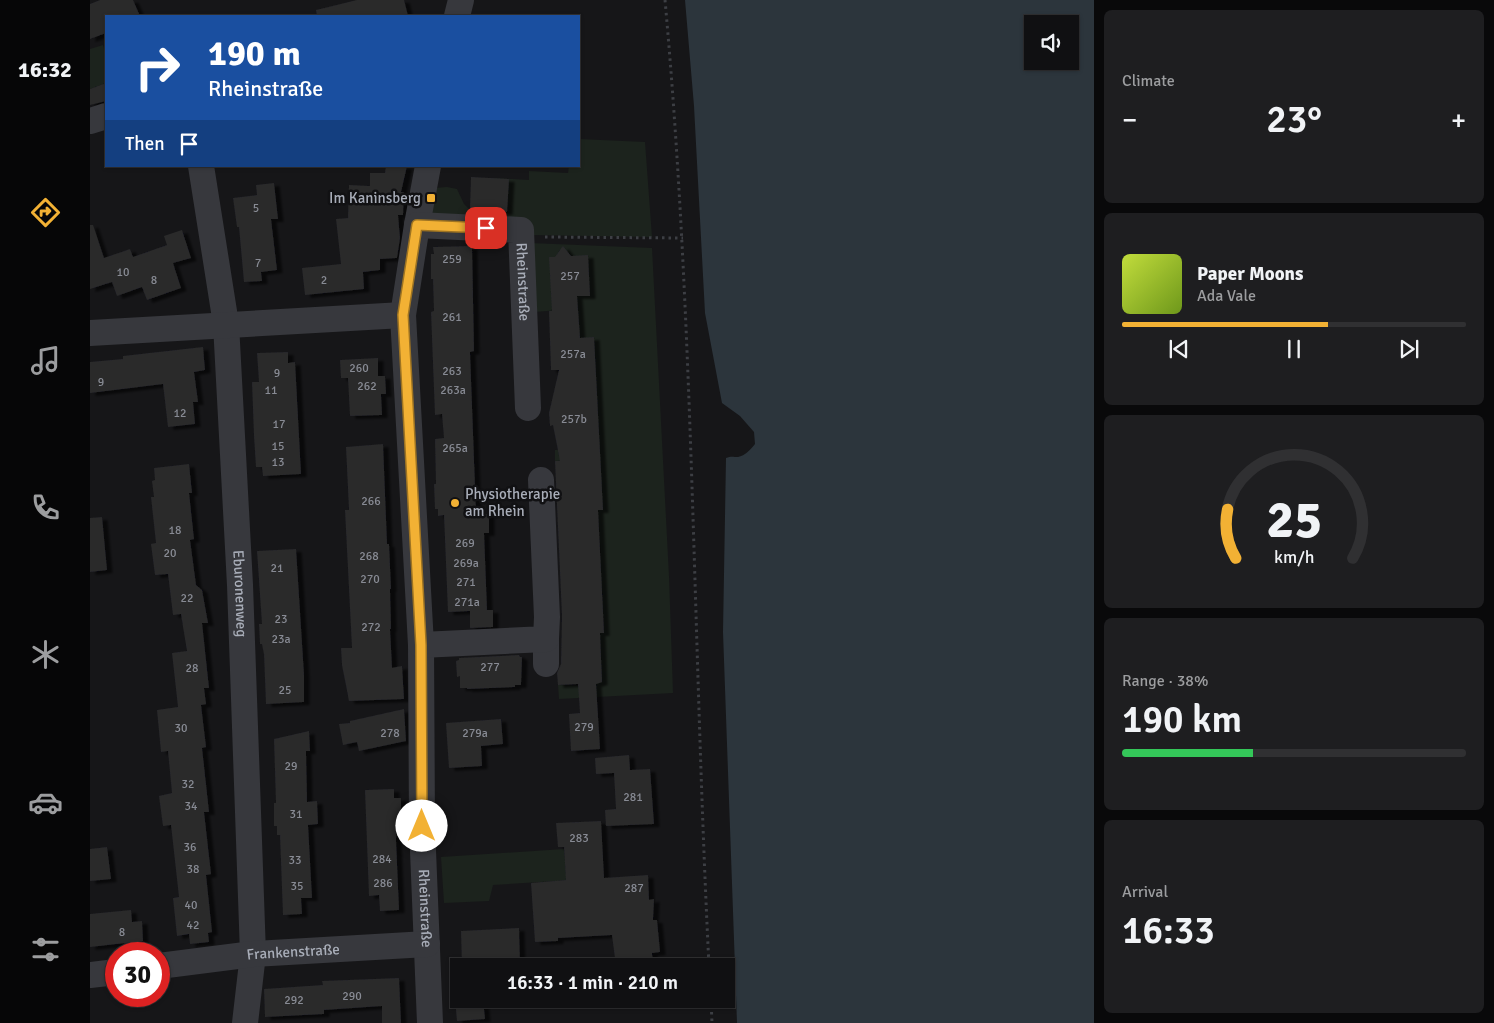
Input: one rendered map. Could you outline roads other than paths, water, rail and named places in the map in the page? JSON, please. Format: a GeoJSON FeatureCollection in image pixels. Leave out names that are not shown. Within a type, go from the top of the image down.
{"type":"FeatureCollection","features":[{"type":"Feature","properties":{"kind":"street"},"geometry":{"type":"LineString","coordinates":[[457,15],[461,0]]}},
{"type":"Feature","properties":{"kind":"street"},"geometry":{"type":"LineString","coordinates":[[90,121],[105,116]]}},
{"type":"Feature","properties":{"kind":"street","name":"Eburonenweg"},"geometry":{"type":"LineString","coordinates":[[201,167],[226,324],[240,585],[253,954],[245,1023]]}},
{"type":"Feature","properties":{"kind":"street","name":"Rheinstraße"},"geometry":{"type":"LineString","coordinates":[[428,167],[403,315],[421,645],[422,826],[430,1023]]}},
{"type":"Feature","properties":{"kind":"street","name":"Rheinstraße"},"geometry":{"type":"LineString","coordinates":[[417,225],[521,230],[528,408]]}},
{"type":"Feature","properties":{"kind":"street"},"geometry":{"type":"LineString","coordinates":[[90,333],[403,315]]}},
{"type":"Feature","properties":{"kind":"street"},"geometry":{"type":"LineString","coordinates":[[421,645],[546,652],[547,616],[540,480]]}},
{"type":"Feature","properties":{"kind":"street","name":"Frankenstraße"},"geometry":{"type":"LineString","coordinates":[[170,965],[253,954],[427,944]]}},
{"type":"Feature","properties":{"kind":"street"},"geometry":{"type":"LineString","coordinates":[[90,975],[105,973]]}},
{"type":"Feature","properties":{"kind":"place","name":"Im Kaninsberg"},"geometry":{"type":"Point","coordinates":[431,198]}},
{"type":"Feature","properties":{"kind":"place","name":"Physiotherapie am Rhein"},"geometry":{"type":"Point","coordinates":[455,503]}}]}
